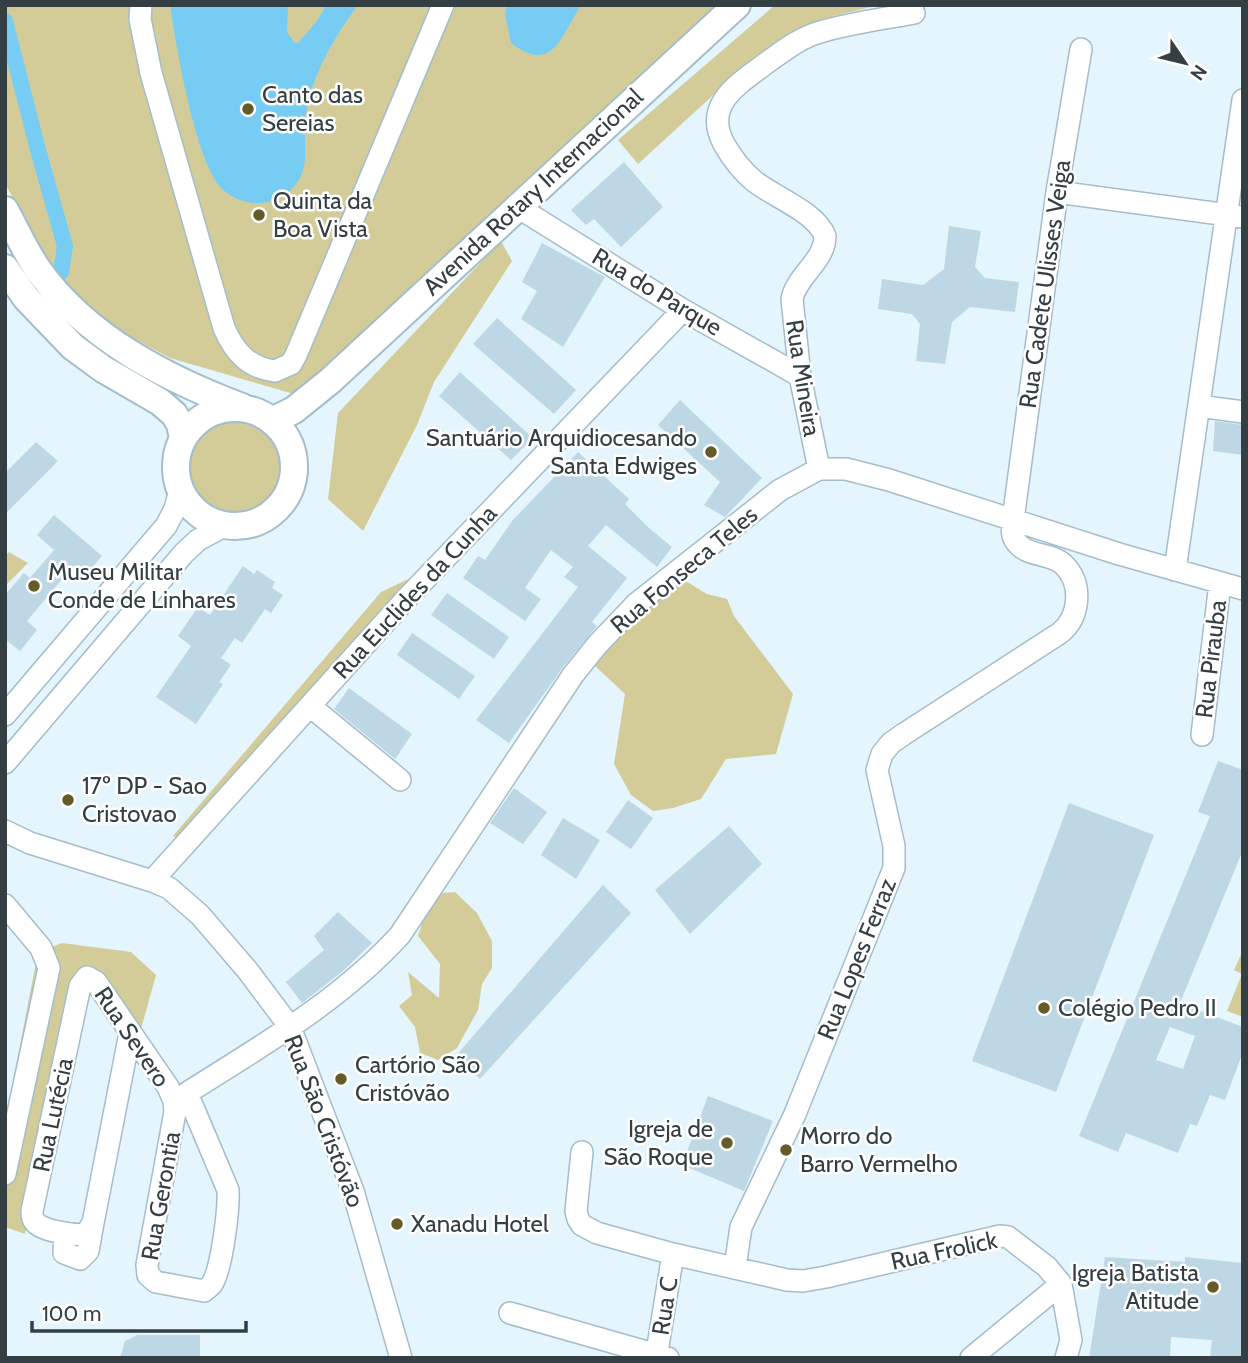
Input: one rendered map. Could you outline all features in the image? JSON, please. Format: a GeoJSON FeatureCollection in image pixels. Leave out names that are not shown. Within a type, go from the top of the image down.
{"type":"FeatureCollection","features":[{"type":"Feature","properties":{"kind":"main road","name":"Avenida Rotary Internacional"},"geometry":{"type":"LineString","coordinates":[[272,421],[295,410],[330,381],[516,206],[737,5]]}},
{"type":"Feature","properties":{"kind":"main road"},"geometry":{"type":"LineString","coordinates":[[5,210],[37,269],[83,319],[170,377],[246,408],[272,421],[283,432],[290,446],[293,475],[281,503],[256,522],[236,526],[210,521],[197,512],[180,490],[176,463],[178,426],[201,400],[204,392]]}},
{"type":"Feature","properties":{"kind":"main road"},"geometry":{"type":"LineString","coordinates":[[5,268],[26,298],[73,347],[103,369],[160,402],[178,426]]}},
{"type":"Feature","properties":{"kind":"main road","name":"Avenida Rotary Internacional"},"geometry":{"type":"LineString","coordinates":[[290,446],[330,381]]}},
{"type":"Feature","properties":{"kind":"main road"},"geometry":{"type":"LineString","coordinates":[[178,426],[192,426],[204,416],[219,410],[246,408]]}},
{"type":"Feature","properties":{"kind":"street"},"geometry":{"type":"LineString","coordinates":[[137,10],[150,73],[224,328],[235,351],[244,359],[270,370],[280,370],[291,364],[296,355],[443,5]]}},
{"type":"Feature","properties":{"kind":"street","name":"Rua Mineira"},"geometry":{"type":"LineString","coordinates":[[819,469],[800,376],[792,299],[800,278],[821,252],[825,236],[815,221],[755,181],[739,166],[719,134],[716,117],[727,96],[797,41],[819,32],[914,13]]}},
{"type":"Feature","properties":{"kind":"street","name":"Rua Cadete Ulisses Veiga"},"geometry":{"type":"LineString","coordinates":[[1013,520],[1057,192],[1081,49]]}},
{"type":"Feature","properties":{"kind":"street"},"geometry":{"type":"LineString","coordinates":[[1175,570],[1199,406],[1235,216],[1243,100]]}},
{"type":"Feature","properties":{"kind":"street"},"geometry":{"type":"LineString","coordinates":[[1057,192],[1235,216]]}},
{"type":"Feature","properties":{"kind":"street","name":"Rua do Parque"},"geometry":{"type":"LineString","coordinates":[[516,206],[684,310],[800,376]]}},
{"type":"Feature","properties":{"kind":"street","name":"Rua Euclides da Cunha"},"geometry":{"type":"LineString","coordinates":[[152,881],[414,590],[684,310]]}},
{"type":"Feature","properties":{"kind":"street"},"geometry":{"type":"LineString","coordinates":[[1199,406],[1243,412]]}},
{"type":"Feature","properties":{"kind":"street"},"geometry":{"type":"LineString","coordinates":[[819,469],[846,469],[889,480],[1243,589]]}},
{"type":"Feature","properties":{"kind":"street","name":"Rua Fonseca Teles"},"geometry":{"type":"LineString","coordinates":[[290,1027],[353,981],[400,935],[573,675],[597,645],[636,604],[780,490],[819,469]]}},
{"type":"Feature","properties":{"kind":"street"},"geometry":{"type":"LineString","coordinates":[[5,715],[166,526],[180,490]]}},
{"type":"Feature","properties":{"kind":"street","name":"Rua Lopes Ferraz"},"geometry":{"type":"LineString","coordinates":[[735,1267],[741,1227],[795,1114],[894,868],[894,846],[877,769],[882,754],[904,734],[1060,633],[1069,626],[1074,617],[1076,600],[1072,579],[1063,565],[1054,559],[1029,552],[1019,545],[1012,536],[1013,520]]}},
{"type":"Feature","properties":{"kind":"street"},"geometry":{"type":"LineString","coordinates":[[5,763],[184,553],[198,540],[226,525]]}},
{"type":"Feature","properties":{"kind":"street","name":"Rua Pirauba"},"geometry":{"type":"LineString","coordinates":[[1202,735],[1220,583]]}},
{"type":"Feature","properties":{"kind":"street"},"geometry":{"type":"LineString","coordinates":[[310,706],[400,780]]}},
{"type":"Feature","properties":{"kind":"street","name":"Rua São Cristóvão"},"geometry":{"type":"LineString","coordinates":[[5,831],[30,843],[169,888],[200,915],[248,971],[290,1027],[354,1191],[401,1358]]}},
{"type":"Feature","properties":{"kind":"street"},"geometry":{"type":"LineString","coordinates":[[5,905],[40,948],[49,968],[5,1174]]}},
{"type":"Feature","properties":{"kind":"street","name":"Rua Severo"},"geometry":{"type":"LineString","coordinates":[[87,977],[96,982],[168,1087],[174,1101]]}},
{"type":"Feature","properties":{"kind":"street","name":"Rua Lutécia"},"geometry":{"type":"LineString","coordinates":[[87,977],[80,986],[32,1211],[32,1219],[36,1224],[65,1233],[64,1253],[80,1259],[88,1251],[130,1033]]}},
{"type":"Feature","properties":{"kind":"street","name":"Rua Gerontia"},"geometry":{"type":"LineString","coordinates":[[174,1101],[175,1112],[147,1265],[148,1275],[156,1282],[204,1291],[211,1286],[216,1273],[229,1206],[228,1190],[187,1093],[290,1027]]}},
{"type":"Feature","properties":{"kind":"street","name":"Rua Frolick"},"geometry":{"type":"LineString","coordinates":[[582,1152],[576,1211],[582,1225],[597,1233],[673,1254],[787,1280],[803,1281],[1000,1236],[1018,1243],[1047,1267],[1061,1284]]}},
{"type":"Feature","properties":{"kind":"street","name":"Rua C"},"geometry":{"type":"LineString","coordinates":[[660,1357],[673,1254]]}},
{"type":"Feature","properties":{"kind":"street"},"geometry":{"type":"LineString","coordinates":[[971,1358],[1061,1284],[1071,1340],[1066,1358]]}},
{"type":"Feature","properties":{"kind":"street"},"geometry":{"type":"LineString","coordinates":[[510,1313],[660,1357]]}},
{"type":"Feature","properties":{"kind":"shaded area","name":"Quinta da Boa Vista"},"geometry":{"type":"Polygon","coordinates":[[[5,5],[727,5],[297,395],[170,358],[109,325],[60,278],[38,247],[5,183],[5,5]]]}},
{"type":"Feature","properties":{"kind":"shaded area"},"geometry":{"type":"Polygon","coordinates":[[[775,5],[879,5],[834,16],[758,54],[638,164],[618,140],[775,5]]]}},
{"type":"Feature","properties":{"kind":"shaded area"},"geometry":{"type":"Polygon","coordinates":[[[501,241],[512,261],[434,382],[417,425],[363,531],[328,499],[338,413],[501,241]]]}},
{"type":"Feature","properties":{"kind":"shaded area"},"geometry":{"type":"Polygon","coordinates":[[[233,419],[251,423],[266,433],[276,448],[280,466],[276,484],[266,499],[251,509],[233,513],[215,509],[200,499],[190,484],[186,466],[190,448],[200,433],[215,423],[233,419]]]}},
{"type":"Feature","properties":{"kind":"shaded area"},"geometry":{"type":"Polygon","coordinates":[[[9,552],[28,563],[5,586],[5,556],[9,552]]]}},
{"type":"Feature","properties":{"kind":"shaded area"},"geometry":{"type":"Polygon","coordinates":[[[438,565],[192,845],[173,836],[381,592],[438,565]]]}},
{"type":"Feature","properties":{"kind":"shaded area"},"geometry":{"type":"Polygon","coordinates":[[[684,580],[707,594],[727,599],[734,616],[793,694],[776,754],[726,759],[701,799],[653,811],[631,795],[614,764],[625,694],[594,665],[638,609],[684,580]]]}},
{"type":"Feature","properties":{"kind":"shaded area"},"geometry":{"type":"Polygon","coordinates":[[[455,892],[477,913],[492,941],[492,968],[482,984],[478,1010],[457,1048],[438,1060],[420,1053],[415,1027],[399,1006],[412,995],[408,972],[439,998],[440,964],[418,936],[424,917],[442,893],[455,892]]]}},
{"type":"Feature","properties":{"kind":"shaded area"},"geometry":{"type":"Polygon","coordinates":[[[62,943],[131,952],[156,975],[138,1040],[83,981],[25,1234],[5,1227],[5,1123],[38,952],[62,943]]]}},
{"type":"Feature","properties":{"kind":"shaded area"},"geometry":{"type":"Polygon","coordinates":[[[1243,950],[1243,1017],[1227,1011],[1242,974],[1234,970],[1243,950]]]}},
{"type":"Feature","properties":{"kind":"water"},"geometry":{"type":"Polygon","coordinates":[[[170,5],[288,5],[287,32],[294,42],[298,43],[317,21],[326,5],[358,5],[333,43],[313,86],[306,115],[303,171],[297,183],[284,195],[267,202],[245,202],[226,193],[212,175],[188,102],[170,5]]]}},
{"type":"Feature","properties":{"kind":"water"},"geometry":{"type":"Polygon","coordinates":[[[507,5],[581,5],[561,40],[546,53],[536,55],[525,52],[511,43],[505,14],[507,5]]]}},
{"type":"Feature","properties":{"kind":"building"},"geometry":{"type":"Polygon","coordinates":[[[624,162],[663,207],[621,247],[594,219],[586,225],[571,210],[624,162]]]}},
{"type":"Feature","properties":{"kind":"building"},"geometry":{"type":"Polygon","coordinates":[[[949,226],[981,231],[975,267],[985,278],[1019,282],[1015,312],[970,307],[952,322],[945,364],[916,361],[920,324],[912,314],[878,309],[882,279],[923,285],[944,269],[949,226]]]}},
{"type":"Feature","properties":{"kind":"building"},"geometry":{"type":"Polygon","coordinates":[[[542,243],[605,277],[563,347],[521,319],[537,291],[522,282],[542,243]]]}},
{"type":"Feature","properties":{"kind":"building"},"geometry":{"type":"Polygon","coordinates":[[[497,318],[576,390],[554,414],[473,344],[497,318]]]}},
{"type":"Feature","properties":{"kind":"building"},"geometry":{"type":"Polygon","coordinates":[[[460,372],[533,438],[511,460],[439,396],[460,372]]]}},
{"type":"Feature","properties":{"kind":"building","name":"Santuário Arquidiocesando Santa Edwiges"},"geometry":{"type":"Polygon","coordinates":[[[680,400],[762,478],[725,517],[704,505],[720,482],[658,425],[680,400]]]}},
{"type":"Feature","properties":{"kind":"building"},"geometry":{"type":"Polygon","coordinates":[[[1215,421],[1243,425],[1243,455],[1213,451],[1215,421]]]}},
{"type":"Feature","properties":{"kind":"building"},"geometry":{"type":"Polygon","coordinates":[[[36,442],[58,461],[5,514],[5,473],[36,442]]]}},
{"type":"Feature","properties":{"kind":"building"},"geometry":{"type":"Polygon","coordinates":[[[578,452],[629,499],[625,504],[672,547],[657,567],[606,525],[588,546],[627,578],[592,622],[597,626],[563,667],[509,743],[476,720],[578,587],[564,577],[573,567],[551,550],[525,588],[541,599],[525,621],[463,578],[478,556],[485,560],[512,521],[578,452]]]}},
{"type":"Feature","properties":{"kind":"building","name":"Museu Militar Conde de Linhares"},"geometry":{"type":"Polygon","coordinates":[[[54,515],[102,556],[85,576],[73,566],[27,621],[37,630],[20,651],[5,639],[5,595],[24,573],[30,578],[54,550],[37,535],[54,515]]]}},
{"type":"Feature","properties":{"kind":"building"},"geometry":{"type":"Polygon","coordinates":[[[243,566],[254,574],[257,570],[275,582],[272,588],[283,595],[271,613],[265,609],[242,643],[235,638],[221,658],[231,665],[219,682],[223,684],[196,724],[156,697],[191,646],[178,636],[198,607],[210,615],[243,566]]]}},
{"type":"Feature","properties":{"kind":"building"},"geometry":{"type":"Polygon","coordinates":[[[447,593],[509,637],[494,659],[431,615],[447,593]]]}},
{"type":"Feature","properties":{"kind":"building"},"geometry":{"type":"Polygon","coordinates":[[[412,633],[475,676],[459,699],[397,655],[412,633]]]}},
{"type":"Feature","properties":{"kind":"building"},"geometry":{"type":"Polygon","coordinates":[[[349,688],[412,734],[395,759],[334,709],[349,688]]]}},
{"type":"Feature","properties":{"kind":"building"},"geometry":{"type":"Polygon","coordinates":[[[1218,761],[1243,770],[1243,850],[1180,1003],[1243,1027],[1243,1052],[1225,1100],[1210,1095],[1197,1126],[1190,1124],[1178,1153],[1126,1133],[1118,1152],[1079,1136],[1210,816],[1198,812],[1218,761]],[[1170,1027],[1156,1060],[1183,1069],[1195,1036],[1170,1027]]]}},
{"type":"Feature","properties":{"kind":"building"},"geometry":{"type":"Polygon","coordinates":[[[514,788],[547,812],[523,844],[490,823],[514,788]]]}},
{"type":"Feature","properties":{"kind":"building"},"geometry":{"type":"Polygon","coordinates":[[[628,800],[653,818],[631,849],[606,832],[628,800]]]}},
{"type":"Feature","properties":{"kind":"building"},"geometry":{"type":"Polygon","coordinates":[[[1069,803],[1154,835],[1056,1092],[972,1061],[1069,803]]]}},
{"type":"Feature","properties":{"kind":"building"},"geometry":{"type":"Polygon","coordinates":[[[563,818],[600,840],[576,879],[541,855],[563,818]]]}},
{"type":"Feature","properties":{"kind":"building"},"geometry":{"type":"Polygon","coordinates":[[[729,826],[762,864],[690,934],[655,890],[729,826]]]}},
{"type":"Feature","properties":{"kind":"building"},"geometry":{"type":"Polygon","coordinates":[[[603,885],[631,913],[480,1079],[455,1057],[603,885]]]}},
{"type":"Feature","properties":{"kind":"building"},"geometry":{"type":"Polygon","coordinates":[[[338,912],[372,943],[343,971],[302,1003],[286,982],[324,950],[314,936],[338,912]]]}},
{"type":"Feature","properties":{"kind":"building","name":"Igreja de São Roque"},"geometry":{"type":"Polygon","coordinates":[[[708,1096],[773,1121],[744,1191],[682,1165],[708,1096]]]}},
{"type":"Feature","properties":{"kind":"building"},"geometry":{"type":"Polygon","coordinates":[[[1105,1257],[1185,1262],[1185,1257],[1243,1263],[1243,1358],[1210,1358],[1212,1340],[1171,1337],[1170,1358],[1089,1358],[1105,1257]]]}},
{"type":"Feature","properties":{"kind":"building"},"geometry":{"type":"Polygon","coordinates":[[[137,1335],[200,1335],[200,1358],[120,1358],[125,1341],[137,1335]]]}},
{"type":"Feature","properties":{"kind":"waterway"},"geometry":{"type":"LineString","coordinates":[[5,21],[65,246],[61,272]]}},
{"type":"Feature","properties":{"kind":"place","name":"Canto das Sereias"},"geometry":{"type":"Point","coordinates":[248,109]}},
{"type":"Feature","properties":{"kind":"place","name":"Quinta da Boa Vista"},"geometry":{"type":"Point","coordinates":[259,215]}},
{"type":"Feature","properties":{"kind":"place","name":"Santuário Arquidiocesando Santa Edwiges"},"geometry":{"type":"Point","coordinates":[711,452]}},
{"type":"Feature","properties":{"kind":"place","name":"Museu Militar Conde de Linhares"},"geometry":{"type":"Point","coordinates":[34,586]}},
{"type":"Feature","properties":{"kind":"place","name":"17º DP - Sao Cristovao"},"geometry":{"type":"Point","coordinates":[68,800]}},
{"type":"Feature","properties":{"kind":"place","name":"Colégio Pedro II"},"geometry":{"type":"Point","coordinates":[1044,1008]}},
{"type":"Feature","properties":{"kind":"place","name":"Cartório São Cristóvão"},"geometry":{"type":"Point","coordinates":[341,1079]}},
{"type":"Feature","properties":{"kind":"place","name":"Igreja de São Roque"},"geometry":{"type":"Point","coordinates":[727,1143]}},
{"type":"Feature","properties":{"kind":"place","name":"Morro do Barro Vermelho"},"geometry":{"type":"Point","coordinates":[786,1150]}},
{"type":"Feature","properties":{"kind":"place","name":"Xanadu Hotel"},"geometry":{"type":"Point","coordinates":[397,1224]}},
{"type":"Feature","properties":{"kind":"place","name":"Igreja Batista Atitude"},"geometry":{"type":"Point","coordinates":[1213,1287]}}]}
